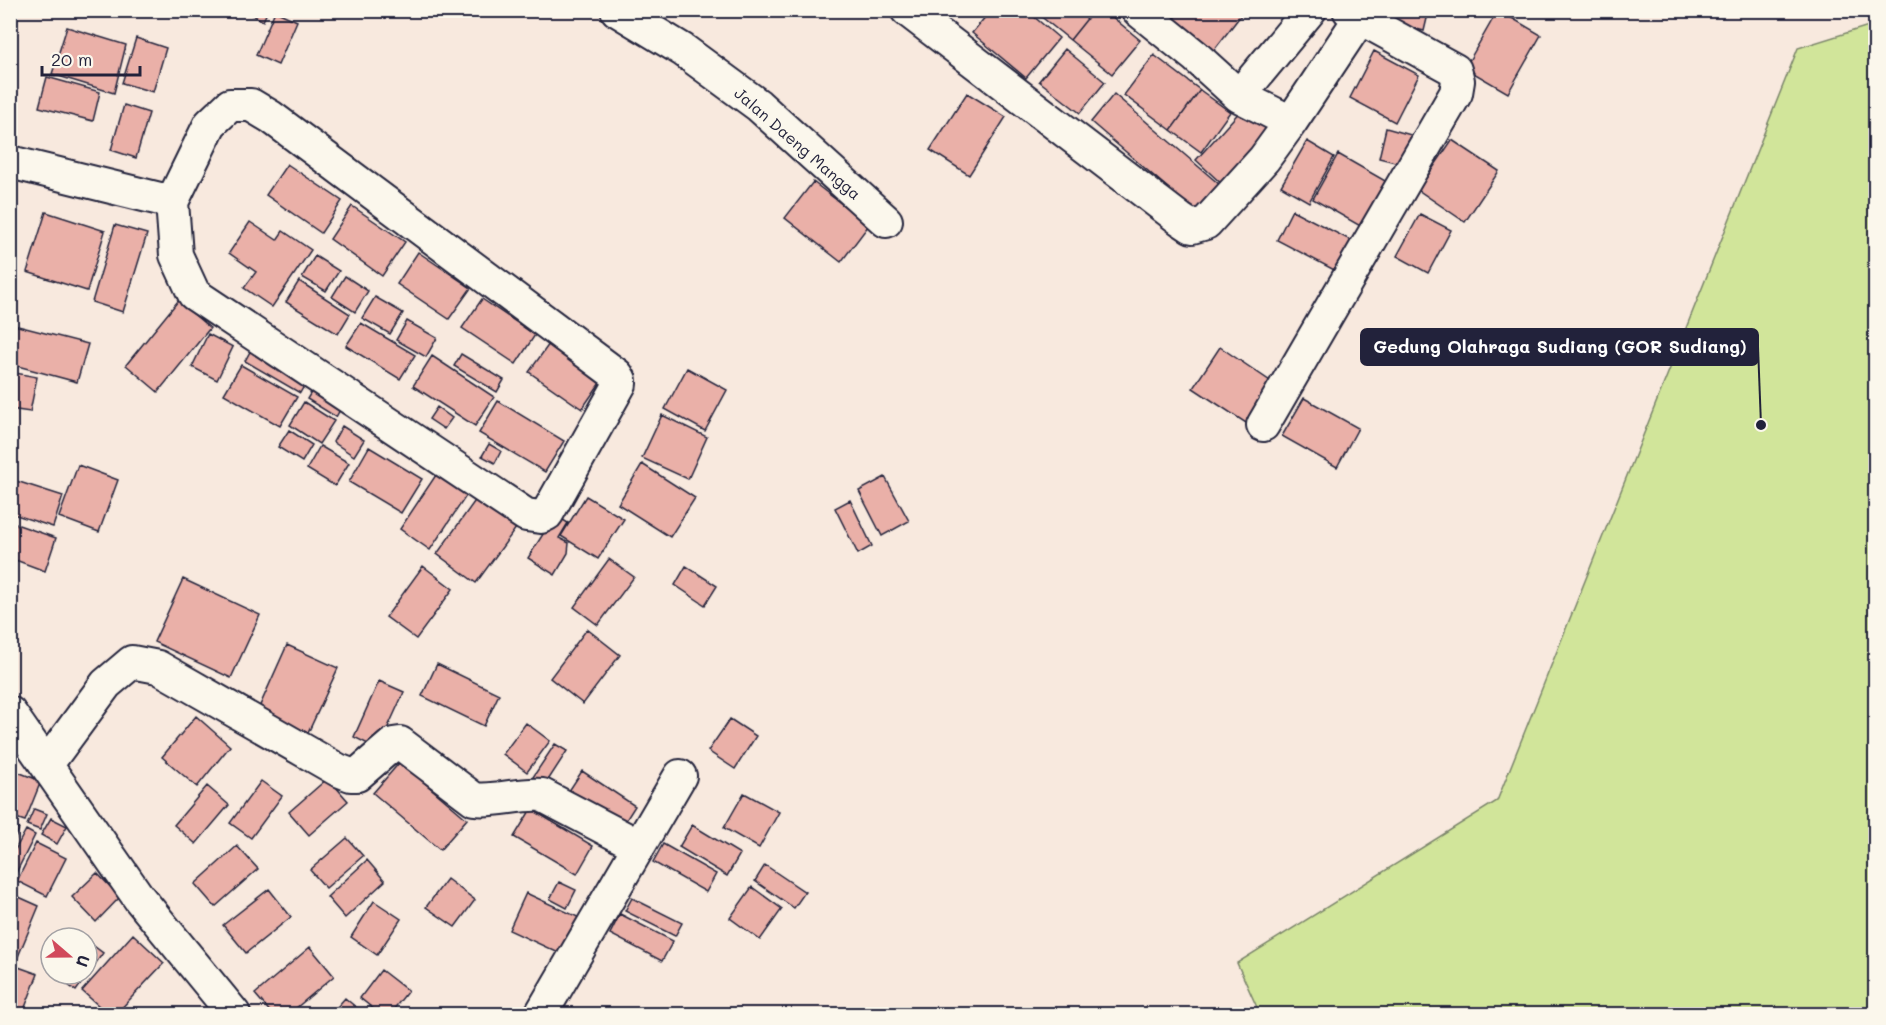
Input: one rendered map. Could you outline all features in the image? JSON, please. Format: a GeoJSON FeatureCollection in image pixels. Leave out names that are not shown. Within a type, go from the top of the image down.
{"type":"FeatureCollection","features":[{"type":"Feature","properties":{"kind":"street","name":"Jalan Daeng Mangga"},"geometry":{"type":"LineString","coordinates":[[617,10],[683,50],[758,105],[886,221]]}},
{"type":"Feature","properties":{"kind":"street"},"geometry":{"type":"LineString","coordinates":[[907,10],[1192,227],[1206,223],[1263,159],[1291,122],[1354,14],[1455,70],[1458,81],[1456,93],[1263,425]]}},
{"type":"Feature","properties":{"kind":"street"},"geometry":{"type":"LineString","coordinates":[[1138,10],[1195,56],[1239,96],[1291,122]]}},
{"type":"Feature","properties":{"kind":"street"},"geometry":{"type":"LineString","coordinates":[[1239,96],[1310,10]]}},
{"type":"Feature","properties":{"kind":"street"},"geometry":{"type":"LineString","coordinates":[[230,105],[251,105],[271,117],[617,375],[620,384],[547,514],[541,517],[526,515],[194,294],[176,255],[172,202],[210,124],[230,105]]}},
{"type":"Feature","properties":{"kind":"street"},"geometry":{"type":"LineString","coordinates":[[10,162],[172,202]]}},
{"type":"Feature","properties":{"kind":"street"},"geometry":{"type":"LineString","coordinates":[[47,764],[106,684],[132,662],[158,667],[338,770],[351,775],[357,775],[393,744],[400,743],[474,799],[525,794],[542,795],[639,846]]}},
{"type":"Feature","properties":{"kind":"street"},"geometry":{"type":"LineString","coordinates":[[10,713],[139,898],[234,1014]]}},
{"type":"Feature","properties":{"kind":"street"},"geometry":{"type":"LineString","coordinates":[[541,1014],[680,776]]}},
{"type":"Feature","properties":{"kind":"green space"},"geometry":{"type":"Polygon","coordinates":[[[1875,24],[1875,1014],[1260,1014],[1237,963],[1497,801],[1798,48],[1875,24]]]}},
{"type":"Feature","properties":{"kind":"building"},"geometry":{"type":"Polygon","coordinates":[[[244,10],[268,10],[263,21],[244,10]]]}},
{"type":"Feature","properties":{"kind":"building"},"geometry":{"type":"Polygon","coordinates":[[[991,10],[1026,10],[1059,38],[1026,78],[972,33],[991,10]]]}},
{"type":"Feature","properties":{"kind":"building"},"geometry":{"type":"Polygon","coordinates":[[[1033,10],[1094,10],[1070,40],[1033,10]]]}},
{"type":"Feature","properties":{"kind":"building"},"geometry":{"type":"Polygon","coordinates":[[[1094,10],[1104,10],[1140,40],[1112,74],[1070,40],[1094,10]]]}},
{"type":"Feature","properties":{"kind":"building"},"geometry":{"type":"Polygon","coordinates":[[[1176,10],[1235,10],[1241,15],[1211,54],[1168,20],[1176,10]]]}},
{"type":"Feature","properties":{"kind":"building"},"geometry":{"type":"Polygon","coordinates":[[[1367,10],[1429,10],[1424,31],[1366,15],[1367,10]]]}},
{"type":"Feature","properties":{"kind":"building"},"geometry":{"type":"Polygon","coordinates":[[[1498,10],[1541,35],[1508,93],[1465,68],[1498,10]]]}},
{"type":"Feature","properties":{"kind":"building"},"geometry":{"type":"Polygon","coordinates":[[[275,11],[297,21],[278,65],[256,55],[275,11]]]}},
{"type":"Feature","properties":{"kind":"building"},"geometry":{"type":"Polygon","coordinates":[[[67,27],[126,45],[114,93],[52,74],[67,27]]]}},
{"type":"Feature","properties":{"kind":"building"},"geometry":{"type":"Polygon","coordinates":[[[136,38],[166,48],[153,92],[122,83],[136,38]]]}},
{"type":"Feature","properties":{"kind":"building"},"geometry":{"type":"Polygon","coordinates":[[[1065,49],[1105,82],[1080,113],[1039,81],[1065,49]]]}},
{"type":"Feature","properties":{"kind":"building"},"geometry":{"type":"Polygon","coordinates":[[[1374,51],[1419,75],[1395,122],[1350,98],[1374,51]]]}},
{"type":"Feature","properties":{"kind":"building"},"geometry":{"type":"Polygon","coordinates":[[[1154,55],[1200,90],[1171,130],[1124,95],[1154,55]]]}},
{"type":"Feature","properties":{"kind":"building"},"geometry":{"type":"Polygon","coordinates":[[[47,77],[100,92],[93,121],[39,107],[47,77]]]}},
{"type":"Feature","properties":{"kind":"building"},"geometry":{"type":"Polygon","coordinates":[[[1200,90],[1230,112],[1201,152],[1171,130],[1200,90]]]}},
{"type":"Feature","properties":{"kind":"building"},"geometry":{"type":"Polygon","coordinates":[[[967,93],[1006,117],[969,175],[930,150],[967,93]]]}},
{"type":"Feature","properties":{"kind":"building"},"geometry":{"type":"Polygon","coordinates":[[[1114,94],[1220,185],[1197,213],[1091,122],[1114,94]]]}},
{"type":"Feature","properties":{"kind":"building"},"geometry":{"type":"Polygon","coordinates":[[[124,105],[149,113],[136,158],[111,150],[124,105]]]}},
{"type":"Feature","properties":{"kind":"building"},"geometry":{"type":"Polygon","coordinates":[[[1243,108],[1273,135],[1225,187],[1196,160],[1243,108]]]}},
{"type":"Feature","properties":{"kind":"building"},"geometry":{"type":"Polygon","coordinates":[[[1386,128],[1411,135],[1403,164],[1379,158],[1386,128]]]}},
{"type":"Feature","properties":{"kind":"building"},"geometry":{"type":"Polygon","coordinates":[[[1452,140],[1499,171],[1465,222],[1418,190],[1452,140]]]}},
{"type":"Feature","properties":{"kind":"building"},"geometry":{"type":"Polygon","coordinates":[[[1307,141],[1334,157],[1309,202],[1281,186],[1307,141]]]}},
{"type":"Feature","properties":{"kind":"building"},"geometry":{"type":"Polygon","coordinates":[[[1338,154],[1394,186],[1369,231],[1313,199],[1338,154]]]}},
{"type":"Feature","properties":{"kind":"building"},"geometry":{"type":"Polygon","coordinates":[[[287,164],[342,201],[321,233],[266,195],[287,164]]]}},
{"type":"Feature","properties":{"kind":"building"},"geometry":{"type":"Polygon","coordinates":[[[813,182],[869,225],[841,262],[785,218],[813,182]]]}},
{"type":"Feature","properties":{"kind":"building"},"geometry":{"type":"Polygon","coordinates":[[[352,206],[405,242],[382,276],[330,239],[352,206]]]}},
{"type":"Feature","properties":{"kind":"building"},"geometry":{"type":"Polygon","coordinates":[[[1292,210],[1356,243],[1340,273],[1277,240],[1292,210]]]}},
{"type":"Feature","properties":{"kind":"building"},"geometry":{"type":"Polygon","coordinates":[[[46,212],[105,231],[87,291],[27,272],[46,212]]]}},
{"type":"Feature","properties":{"kind":"building"},"geometry":{"type":"Polygon","coordinates":[[[1420,214],[1451,230],[1428,273],[1397,256],[1420,214]]]}},
{"type":"Feature","properties":{"kind":"building"},"geometry":{"type":"Polygon","coordinates":[[[250,222],[277,240],[283,231],[311,250],[272,307],[244,288],[256,272],[229,253],[250,222]]]}},
{"type":"Feature","properties":{"kind":"building"},"geometry":{"type":"Polygon","coordinates":[[[115,225],[147,234],[123,312],[92,302],[115,225]]]}},
{"type":"Feature","properties":{"kind":"building"},"geometry":{"type":"Polygon","coordinates":[[[418,252],[471,288],[449,319],[397,284],[418,252]]]}},
{"type":"Feature","properties":{"kind":"building"},"geometry":{"type":"Polygon","coordinates":[[[315,256],[339,271],[326,291],[302,277],[315,256]]]}},
{"type":"Feature","properties":{"kind":"building"},"geometry":{"type":"Polygon","coordinates":[[[345,276],[368,291],[355,312],[332,297],[345,276]]]}},
{"type":"Feature","properties":{"kind":"building"},"geometry":{"type":"Polygon","coordinates":[[[299,281],[350,314],[338,334],[286,302],[299,281]]]}},
{"type":"Feature","properties":{"kind":"building"},"geometry":{"type":"Polygon","coordinates":[[[375,297],[403,313],[390,334],[362,318],[375,297]]]}},
{"type":"Feature","properties":{"kind":"building"},"geometry":{"type":"Polygon","coordinates":[[[482,299],[535,335],[516,364],[462,328],[482,299]]]}},
{"type":"Feature","properties":{"kind":"building"},"geometry":{"type":"Polygon","coordinates":[[[178,301],[210,328],[158,392],[126,365],[178,301]]]}},
{"type":"Feature","properties":{"kind":"building"},"geometry":{"type":"Polygon","coordinates":[[[407,321],[437,338],[426,357],[396,340],[407,321]]]}},
{"type":"Feature","properties":{"kind":"building"},"geometry":{"type":"Polygon","coordinates":[[[361,323],[415,355],[400,379],[346,346],[361,323]]]}},
{"type":"Feature","properties":{"kind":"building"},"geometry":{"type":"Polygon","coordinates":[[[10,324],[88,344],[77,382],[10,364],[10,324]]]}},
{"type":"Feature","properties":{"kind":"building"},"geometry":{"type":"Polygon","coordinates":[[[208,334],[233,347],[217,380],[192,367],[208,334]]]}},
{"type":"Feature","properties":{"kind":"building"},"geometry":{"type":"Polygon","coordinates":[[[549,344],[602,380],[582,409],[529,372],[549,344]]]}},
{"type":"Feature","properties":{"kind":"building"},"geometry":{"type":"Polygon","coordinates":[[[1220,347],[1273,383],[1246,423],[1193,388],[1220,347]]]}},
{"type":"Feature","properties":{"kind":"building"},"geometry":{"type":"Polygon","coordinates":[[[252,348],[308,379],[300,393],[245,361],[252,348]]]}},
{"type":"Feature","properties":{"kind":"building"},"geometry":{"type":"Polygon","coordinates":[[[461,354],[504,380],[497,392],[454,366],[461,354]]]}},
{"type":"Feature","properties":{"kind":"building"},"geometry":{"type":"Polygon","coordinates":[[[432,356],[494,397],[475,426],[413,386],[432,356]]]}},
{"type":"Feature","properties":{"kind":"building"},"geometry":{"type":"Polygon","coordinates":[[[241,365],[297,397],[280,426],[224,394],[241,365]]]}},
{"type":"Feature","properties":{"kind":"building"},"geometry":{"type":"Polygon","coordinates":[[[687,368],[727,390],[705,431],[665,409],[687,368]]]}},
{"type":"Feature","properties":{"kind":"building"},"geometry":{"type":"Polygon","coordinates":[[[10,372],[37,377],[30,412],[10,409],[10,372]]]}},
{"type":"Feature","properties":{"kind":"building"},"geometry":{"type":"Polygon","coordinates":[[[313,389],[342,406],[336,417],[307,399],[313,389]]]}},
{"type":"Feature","properties":{"kind":"building"},"geometry":{"type":"Polygon","coordinates":[[[1304,398],[1358,428],[1337,467],[1282,436],[1304,398]]]}},
{"type":"Feature","properties":{"kind":"building"},"geometry":{"type":"Polygon","coordinates":[[[498,401],[564,441],[545,472],[479,433],[498,401]]]}},
{"type":"Feature","properties":{"kind":"building"},"geometry":{"type":"Polygon","coordinates":[[[304,402],[334,421],[319,444],[290,425],[304,402]]]}},
{"type":"Feature","properties":{"kind":"building"},"geometry":{"type":"Polygon","coordinates":[[[437,407],[452,418],[444,429],[429,419],[437,407]]]}},
{"type":"Feature","properties":{"kind":"building"},"geometry":{"type":"Polygon","coordinates":[[[662,415],[707,437],[688,479],[642,458],[662,415]]]}},
{"type":"Feature","properties":{"kind":"building"},"geometry":{"type":"Polygon","coordinates":[[[342,426],[364,440],[354,456],[333,442],[342,426]]]}},
{"type":"Feature","properties":{"kind":"building"},"geometry":{"type":"Polygon","coordinates":[[[289,430],[312,445],[302,462],[278,447],[289,430]]]}},
{"type":"Feature","properties":{"kind":"building"},"geometry":{"type":"Polygon","coordinates":[[[489,444],[501,451],[495,463],[482,456],[489,444]]]}},
{"type":"Feature","properties":{"kind":"building"},"geometry":{"type":"Polygon","coordinates":[[[320,446],[349,463],[335,486],[307,469],[320,446]]]}},
{"type":"Feature","properties":{"kind":"building"},"geometry":{"type":"Polygon","coordinates":[[[369,447],[422,479],[401,513],[349,482],[369,447]]]}},
{"type":"Feature","properties":{"kind":"building"},"geometry":{"type":"Polygon","coordinates":[[[642,464],[695,498],[670,537],[618,504],[642,464]]]}},
{"type":"Feature","properties":{"kind":"building"},"geometry":{"type":"Polygon","coordinates":[[[78,465],[118,480],[99,532],[59,517],[78,465]]]}},
{"type":"Feature","properties":{"kind":"building"},"geometry":{"type":"Polygon","coordinates":[[[440,469],[470,490],[430,550],[400,529],[440,469]]]}},
{"type":"Feature","properties":{"kind":"building"},"geometry":{"type":"Polygon","coordinates":[[[885,477],[909,521],[882,536],[859,491],[885,477]]]}},
{"type":"Feature","properties":{"kind":"building"},"geometry":{"type":"Polygon","coordinates":[[[10,479],[63,496],[53,527],[10,513],[10,479]]]}},
{"type":"Feature","properties":{"kind":"building"},"geometry":{"type":"Polygon","coordinates":[[[479,495],[519,524],[476,583],[437,554],[479,495]]]}},
{"type":"Feature","properties":{"kind":"building"},"geometry":{"type":"Polygon","coordinates":[[[586,496],[624,519],[598,559],[561,536],[586,496]]]}},
{"type":"Feature","properties":{"kind":"building"},"geometry":{"type":"Polygon","coordinates":[[[850,500],[872,546],[858,554],[835,508],[850,500]]]}},
{"type":"Feature","properties":{"kind":"building"},"geometry":{"type":"Polygon","coordinates":[[[555,515],[568,523],[559,538],[569,543],[568,553],[555,575],[528,558],[555,515]]]}},
{"type":"Feature","properties":{"kind":"building"},"geometry":{"type":"Polygon","coordinates":[[[10,522],[56,538],[45,571],[10,558],[10,522]]]}},
{"type":"Feature","properties":{"kind":"building"},"geometry":{"type":"Polygon","coordinates":[[[609,559],[634,577],[598,625],[574,607],[609,559]]]}},
{"type":"Feature","properties":{"kind":"building"},"geometry":{"type":"Polygon","coordinates":[[[423,566],[453,589],[416,639],[386,617],[423,566]]]}},
{"type":"Feature","properties":{"kind":"building"},"geometry":{"type":"Polygon","coordinates":[[[686,566],[717,586],[705,605],[675,585],[686,566]]]}},
{"type":"Feature","properties":{"kind":"building"},"geometry":{"type":"Polygon","coordinates":[[[183,579],[260,615],[231,678],[154,642],[183,579]]]}},
{"type":"Feature","properties":{"kind":"building"},"geometry":{"type":"Polygon","coordinates":[[[587,629],[620,655],[583,704],[550,678],[587,629]]]}},
{"type":"Feature","properties":{"kind":"building"},"geometry":{"type":"Polygon","coordinates":[[[287,645],[338,668],[308,733],[258,710],[287,645]]]}},
{"type":"Feature","properties":{"kind":"building"},"geometry":{"type":"Polygon","coordinates":[[[437,664],[499,694],[484,726],[422,696],[437,664]]]}},
{"type":"Feature","properties":{"kind":"building"},"geometry":{"type":"Polygon","coordinates":[[[379,681],[404,692],[378,749],[354,737],[379,681]]]}},
{"type":"Feature","properties":{"kind":"building"},"geometry":{"type":"Polygon","coordinates":[[[196,716],[230,746],[197,787],[162,757],[196,716]]]}},
{"type":"Feature","properties":{"kind":"building"},"geometry":{"type":"Polygon","coordinates":[[[730,719],[756,736],[735,769],[708,751],[730,719]]]}},
{"type":"Feature","properties":{"kind":"building"},"geometry":{"type":"Polygon","coordinates":[[[526,723],[550,741],[527,772],[503,754],[526,723]]]}},
{"type":"Feature","properties":{"kind":"building"},"geometry":{"type":"Polygon","coordinates":[[[555,744],[567,751],[545,785],[533,777],[555,744]]]}},
{"type":"Feature","properties":{"kind":"building"},"geometry":{"type":"Polygon","coordinates":[[[400,762],[467,819],[440,850],[373,793],[400,762]]]}},
{"type":"Feature","properties":{"kind":"building"},"geometry":{"type":"Polygon","coordinates":[[[10,769],[41,781],[25,821],[10,816],[10,769]]]}},
{"type":"Feature","properties":{"kind":"building"},"geometry":{"type":"Polygon","coordinates":[[[582,771],[635,806],[616,836],[563,800],[582,771]]]}},
{"type":"Feature","properties":{"kind":"building"},"geometry":{"type":"Polygon","coordinates":[[[328,778],[348,801],[309,835],[289,812],[328,778]]]}},
{"type":"Feature","properties":{"kind":"building"},"geometry":{"type":"Polygon","coordinates":[[[261,781],[282,796],[251,838],[230,823],[261,781]]]}},
{"type":"Feature","properties":{"kind":"building"},"geometry":{"type":"Polygon","coordinates":[[[207,786],[229,805],[196,844],[174,825],[207,786]]]}},
{"type":"Feature","properties":{"kind":"building"},"geometry":{"type":"Polygon","coordinates":[[[744,793],[779,812],[759,848],[724,828],[744,793]]]}},
{"type":"Feature","properties":{"kind":"building"},"geometry":{"type":"Polygon","coordinates":[[[34,809],[47,814],[40,830],[27,825],[34,809]]]}},
{"type":"Feature","properties":{"kind":"building"},"geometry":{"type":"Polygon","coordinates":[[[531,809],[593,846],[577,874],[514,837],[531,809]]]}},
{"type":"Feature","properties":{"kind":"building"},"geometry":{"type":"Polygon","coordinates":[[[51,818],[67,826],[57,844],[41,835],[51,818]]]}},
{"type":"Feature","properties":{"kind":"building"},"geometry":{"type":"Polygon","coordinates":[[[692,825],[740,854],[727,876],[679,847],[692,825]]]}},
{"type":"Feature","properties":{"kind":"building"},"geometry":{"type":"Polygon","coordinates":[[[10,826],[19,829],[10,851],[10,826]]]}},
{"type":"Feature","properties":{"kind":"building"},"geometry":{"type":"Polygon","coordinates":[[[26,830],[35,835],[13,879],[10,878],[10,859],[26,830]]]}},
{"type":"Feature","properties":{"kind":"building"},"geometry":{"type":"Polygon","coordinates":[[[347,838],[363,856],[326,888],[310,870],[347,838]]]}},
{"type":"Feature","properties":{"kind":"building"},"geometry":{"type":"Polygon","coordinates":[[[36,843],[66,858],[47,896],[17,881],[36,843]]]}},
{"type":"Feature","properties":{"kind":"building"},"geometry":{"type":"Polygon","coordinates":[[[663,844],[716,874],[706,892],[653,862],[663,844]]]}},
{"type":"Feature","properties":{"kind":"building"},"geometry":{"type":"Polygon","coordinates":[[[237,846],[258,869],[215,907],[195,884],[237,846]]]}},
{"type":"Feature","properties":{"kind":"building"},"geometry":{"type":"Polygon","coordinates":[[[367,860],[385,881],[345,918],[327,897],[367,860]]]}},
{"type":"Feature","properties":{"kind":"building"},"geometry":{"type":"Polygon","coordinates":[[[765,865],[805,892],[794,908],[755,881],[765,865]]]}},
{"type":"Feature","properties":{"kind":"building"},"geometry":{"type":"Polygon","coordinates":[[[97,873],[120,897],[96,922],[72,897],[97,873]]]}},
{"type":"Feature","properties":{"kind":"building"},"geometry":{"type":"Polygon","coordinates":[[[447,879],[475,900],[455,927],[426,907],[447,879]]]}},
{"type":"Feature","properties":{"kind":"building"},"geometry":{"type":"Polygon","coordinates":[[[559,882],[576,890],[567,908],[550,899],[559,882]]]}},
{"type":"Feature","properties":{"kind":"building"},"geometry":{"type":"Polygon","coordinates":[[[752,887],[782,909],[760,940],[730,918],[752,887]]]}},
{"type":"Feature","properties":{"kind":"building"},"geometry":{"type":"Polygon","coordinates":[[[269,889],[291,917],[246,953],[223,925],[269,889]]]}},
{"type":"Feature","properties":{"kind":"building"},"geometry":{"type":"Polygon","coordinates":[[[10,893],[39,906],[17,959],[10,957],[10,893]]]}},
{"type":"Feature","properties":{"kind":"building"},"geometry":{"type":"Polygon","coordinates":[[[526,893],[580,918],[563,955],[509,930],[526,893]]]}},
{"type":"Feature","properties":{"kind":"building"},"geometry":{"type":"Polygon","coordinates":[[[632,898],[682,923],[675,936],[625,911],[632,898]]]}},
{"type":"Feature","properties":{"kind":"building"},"geometry":{"type":"Polygon","coordinates":[[[374,901],[401,919],[377,955],[351,937],[374,901]]]}},
{"type":"Feature","properties":{"kind":"building"},"geometry":{"type":"Polygon","coordinates":[[[620,914],[673,941],[662,961],[610,934],[620,914]]]}},
{"type":"Feature","properties":{"kind":"building"},"geometry":{"type":"Polygon","coordinates":[[[133,934],[164,963],[116,1014],[108,1014],[82,991],[86,986],[99,986],[99,972],[133,934]]]}},
{"type":"Feature","properties":{"kind":"building"},"geometry":{"type":"Polygon","coordinates":[[[310,947],[334,976],[289,1014],[272,1014],[255,994],[310,947]]]}},
{"type":"Feature","properties":{"kind":"building"},"geometry":{"type":"Polygon","coordinates":[[[10,964],[38,974],[24,1010],[10,1005],[10,964]]]}},
{"type":"Feature","properties":{"kind":"building"},"geometry":{"type":"Polygon","coordinates":[[[381,970],[408,991],[390,1014],[380,1014],[360,998],[381,970]]]}},
{"type":"Feature","properties":{"kind":"building"},"geometry":{"type":"Polygon","coordinates":[[[69,986],[80,986],[76,991],[69,986]]]}},
{"type":"Feature","properties":{"kind":"building"},"geometry":{"type":"Polygon","coordinates":[[[345,998],[364,1014],[331,1014],[345,998]]]}},
{"type":"Feature","properties":{"kind":"place","name":"Gedung Olahraga Sudiang (GOR Sudiang)"},"geometry":{"type":"Point","coordinates":[1761,425]}}]}
